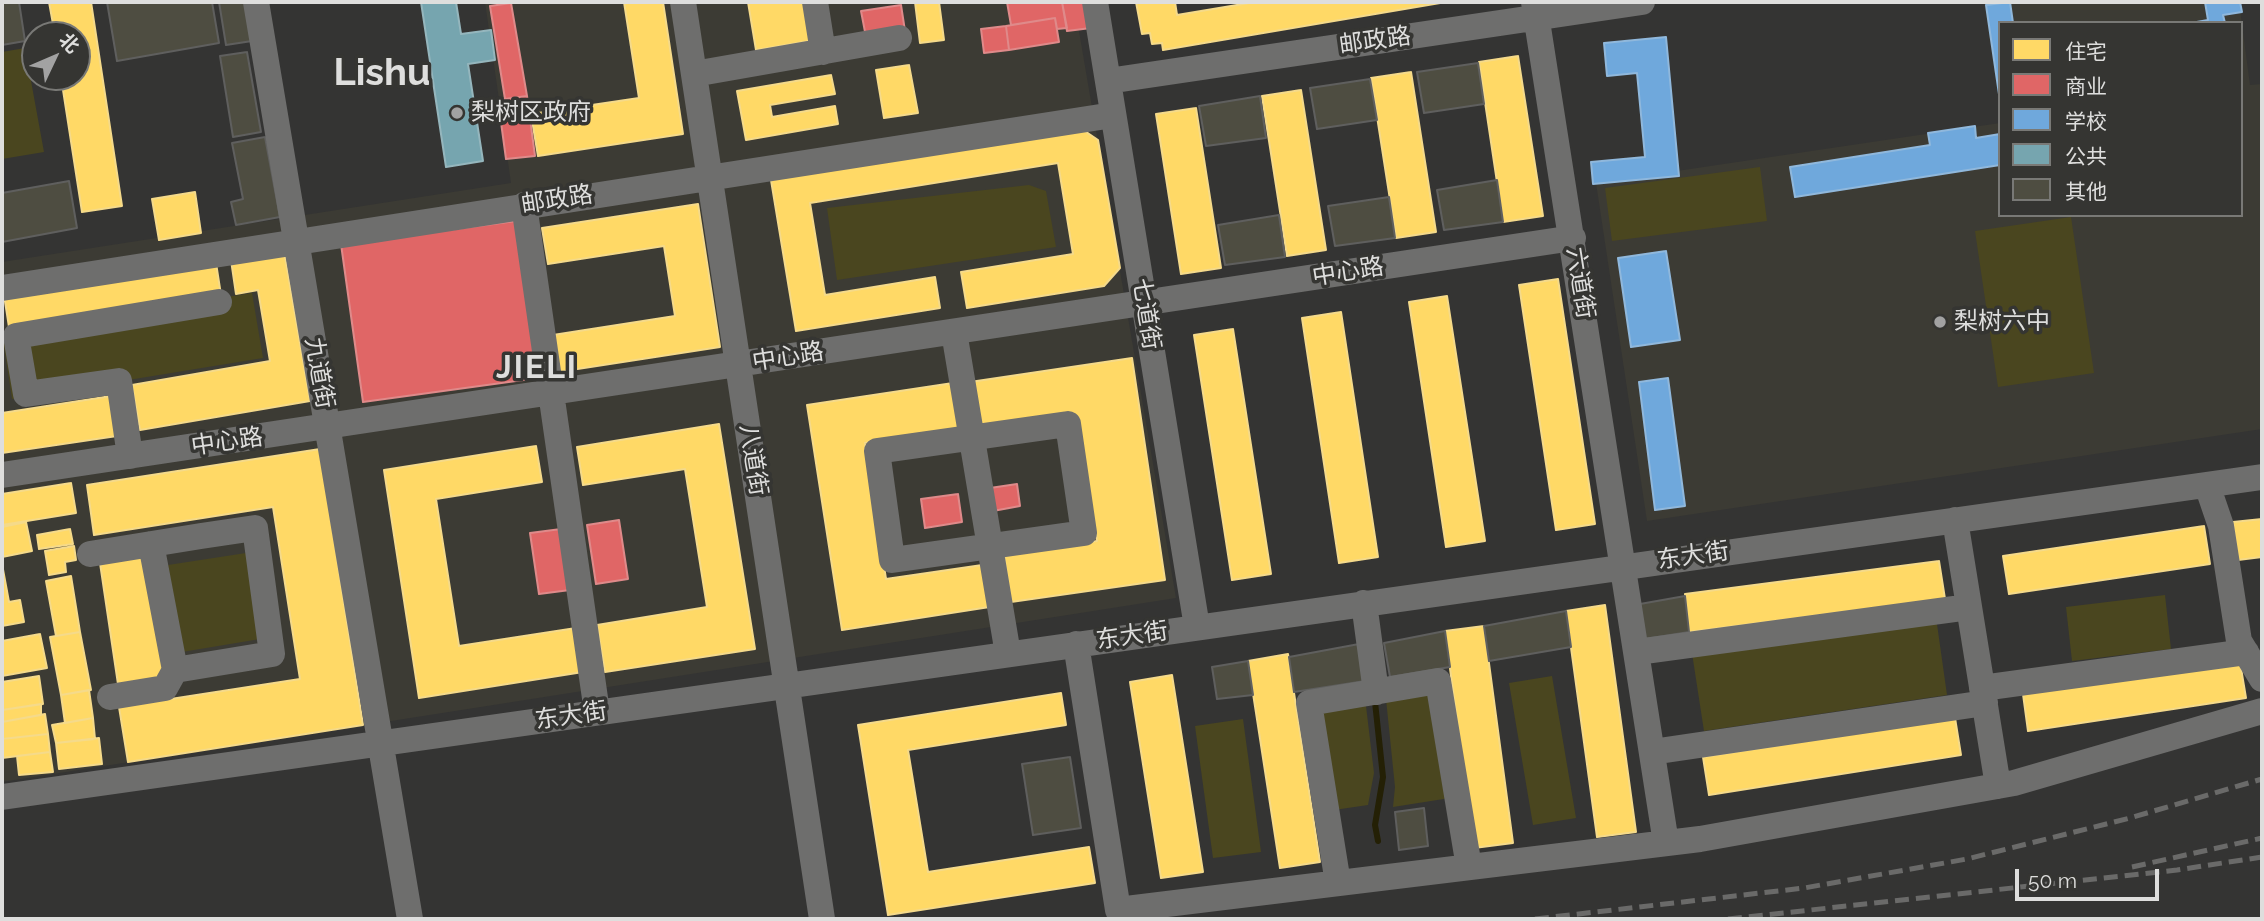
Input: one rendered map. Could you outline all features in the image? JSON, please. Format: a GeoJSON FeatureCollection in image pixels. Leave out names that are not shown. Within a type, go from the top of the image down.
{"type":"FeatureCollection","features":[{"type":"Feature","properties":{"kind":"street","name":"九道街"},"geometry":{"type":"LineString","coordinates":[[256,2],[410,919]]}},
{"type":"Feature","properties":{"kind":"street","name":"八道街"},"geometry":{"type":"LineString","coordinates":[[683,2],[822,919]]}},
{"type":"Feature","properties":{"kind":"street"},"geometry":{"type":"LineString","coordinates":[[815,2],[823,52]]}},
{"type":"Feature","properties":{"kind":"street","name":"七道街"},"geometry":{"type":"LineString","coordinates":[[1095,2],[1197,626]]}},
{"type":"Feature","properties":{"kind":"street","name":"邮政路"},"geometry":{"type":"LineString","coordinates":[[1108,81],[1535,10],[1642,2]]}},
{"type":"Feature","properties":{"kind":"street","name":"六道街"},"geometry":{"type":"LineString","coordinates":[[1535,10],[1573,238],[1666,843]]}},
{"type":"Feature","properties":{"kind":"street"},"geometry":{"type":"LineString","coordinates":[[694,74],[899,38]]}},
{"type":"Feature","properties":{"kind":"street","name":"邮政路"},"geometry":{"type":"LineString","coordinates":[[2,288],[296,240],[1113,115]]}},
{"type":"Feature","properties":{"kind":"street"},"geometry":{"type":"LineString","coordinates":[[524,205],[597,712]]}},
{"type":"Feature","properties":{"kind":"street","name":"中心路"},"geometry":{"type":"LineString","coordinates":[[2,475],[1573,238]]}},
{"type":"Feature","properties":{"kind":"street"},"geometry":{"type":"LineString","coordinates":[[130,456],[119,381],[26,394],[9,332],[219,302]]}},
{"type":"Feature","properties":{"kind":"street"},"geometry":{"type":"LineString","coordinates":[[954,332],[1009,653]]}},
{"type":"Feature","properties":{"kind":"street"},"geometry":{"type":"LineString","coordinates":[[1068,424],[1084,533],[990,546],[892,560],[877,452],[1068,424]]}},
{"type":"Feature","properties":{"kind":"street","name":"东大街"},"geometry":{"type":"LineString","coordinates":[[2,797],[2262,477]]}},
{"type":"Feature","properties":{"kind":"street"},"geometry":{"type":"LineString","coordinates":[[2207,485],[2221,526],[2239,641],[2262,679]]}},
{"type":"Feature","properties":{"kind":"street"},"geometry":{"type":"LineString","coordinates":[[1955,520],[1998,786]]}},
{"type":"Feature","properties":{"kind":"street"},"geometry":{"type":"LineString","coordinates":[[90,554],[255,528],[272,654],[175,670]]}},
{"type":"Feature","properties":{"kind":"street"},"geometry":{"type":"LineString","coordinates":[[110,697],[165,688],[175,670],[151,544]]}},
{"type":"Feature","properties":{"kind":"street"},"geometry":{"type":"LineString","coordinates":[[1364,603],[1376,692]]}},
{"type":"Feature","properties":{"kind":"street"},"geometry":{"type":"LineString","coordinates":[[1637,652],[1969,607]]}},
{"type":"Feature","properties":{"kind":"street"},"geometry":{"type":"LineString","coordinates":[[1076,644],[1118,910],[1666,843],[1998,786],[2262,711]]}},
{"type":"Feature","properties":{"kind":"street"},"geometry":{"type":"LineString","coordinates":[[1652,752],[2246,652]]}},
{"type":"Feature","properties":{"kind":"street"},"geometry":{"type":"LineString","coordinates":[[1338,883],[1309,703],[1438,681],[1469,867]]}},
{"type":"Feature","properties":{"kind":"shaded area"},"geometry":{"type":"Polygon","coordinates":[[[485,2],[1074,2],[1176,598],[2,782],[2,262],[511,183],[485,2]]]}},
{"type":"Feature","properties":{"kind":"shaded area","name":"梨树六中"},"geometry":{"type":"Polygon","coordinates":[[[1984,2],[2239,2],[2242,21],[1998,21],[1998,95],[1984,2]]]}},
{"type":"Feature","properties":{"kind":"shaded area","name":"梨树六中"},"geometry":{"type":"Polygon","coordinates":[[[2243,32],[2250,85],[2262,84],[2262,429],[1647,521],[1596,183],[1998,123],[1998,217],[2243,217],[2243,32]]]}},
{"type":"Feature","properties":{"kind":"shaded area"},"geometry":{"type":"Polygon","coordinates":[[[21,49],[21,91],[33,91],[44,152],[2,159],[2,52],[21,49]]]}},
{"type":"Feature","properties":{"kind":"shaded area"},"geometry":{"type":"Polygon","coordinates":[[[1760,167],[1767,221],[1612,241],[1605,188],[1760,167]]]}},
{"type":"Feature","properties":{"kind":"shaded area"},"geometry":{"type":"Polygon","coordinates":[[[1029,185],[1046,191],[1056,247],[837,280],[827,208],[1029,185]]]}},
{"type":"Feature","properties":{"kind":"shaded area"},"geometry":{"type":"Polygon","coordinates":[[[2071,217],[2094,373],[1998,387],[1975,231],[2071,217]]]}},
{"type":"Feature","properties":{"kind":"shaded area"},"geometry":{"type":"Polygon","coordinates":[[[252,293],[263,358],[12,399],[2,333],[252,293]]]}},
{"type":"Feature","properties":{"kind":"shaded area"},"geometry":{"type":"Polygon","coordinates":[[[246,553],[260,639],[182,652],[168,565],[246,553]]]}},
{"type":"Feature","properties":{"kind":"shaded area"},"geometry":{"type":"Polygon","coordinates":[[[2165,595],[2171,649],[2072,661],[2066,607],[2165,595]]]}},
{"type":"Feature","properties":{"kind":"shaded area"},"geometry":{"type":"Polygon","coordinates":[[[1936,617],[1947,695],[1704,731],[1692,653],[1936,617]]]}},
{"type":"Feature","properties":{"kind":"shaded area"},"geometry":{"type":"Polygon","coordinates":[[[1552,676],[1576,818],[1533,825],[1509,683],[1552,676]]]}},
{"type":"Feature","properties":{"kind":"shaded area"},"geometry":{"type":"Polygon","coordinates":[[[1433,691],[1450,798],[1393,807],[1395,787],[1386,699],[1433,691]]]}},
{"type":"Feature","properties":{"kind":"shaded area"},"geometry":{"type":"Polygon","coordinates":[[[1366,706],[1374,773],[1368,805],[1334,810],[1318,710],[1366,706]]]}},
{"type":"Feature","properties":{"kind":"shaded area"},"geometry":{"type":"Polygon","coordinates":[[[1243,719],[1261,852],[1213,858],[1195,726],[1243,719]]]}},
{"type":"Feature","properties":{"kind":"building: 住宅"},"geometry":{"type":"Polygon","coordinates":[[[49,2],[91,2],[122,206],[82,212],[63,91],[91,91],[91,21],[52,21],[49,2]]]}},
{"type":"Feature","properties":{"kind":"building: 住宅"},"geometry":{"type":"Polygon","coordinates":[[[624,2],[663,2],[683,134],[538,156],[531,114],[639,98],[624,2]]]}},
{"type":"Feature","properties":{"kind":"building: 住宅"},"geometry":{"type":"Polygon","coordinates":[[[748,2],[804,2],[810,41],[756,50],[748,2]]]}},
{"type":"Feature","properties":{"kind":"building: 住宅"},"geometry":{"type":"Polygon","coordinates":[[[915,2],[939,2],[944,40],[920,43],[915,2]]]}},
{"type":"Feature","properties":{"kind":"building: 住宅"},"geometry":{"type":"Polygon","coordinates":[[[1136,2],[1175,2],[1177,15],[1255,2],[1446,2],[1163,50],[1162,43],[1152,44],[1150,33],[1142,34],[1136,2]]]}},
{"type":"Feature","properties":{"kind":"building: 住宅"},"geometry":{"type":"Polygon","coordinates":[[[1518,56],[1543,216],[1503,222],[1479,62],[1518,56]]]}},
{"type":"Feature","properties":{"kind":"building: 住宅"},"geometry":{"type":"Polygon","coordinates":[[[909,65],[918,113],[884,118],[876,70],[909,65]]]}},
{"type":"Feature","properties":{"kind":"building: 住宅"},"geometry":{"type":"Polygon","coordinates":[[[1411,72],[1436,232],[1396,238],[1371,78],[1411,72]]]}},
{"type":"Feature","properties":{"kind":"building: 住宅"},"geometry":{"type":"Polygon","coordinates":[[[831,75],[835,94],[770,105],[772,117],[835,106],[838,124],[746,140],[737,91],[831,75]]]}},
{"type":"Feature","properties":{"kind":"building: 住宅"},"geometry":{"type":"Polygon","coordinates":[[[1301,90],[1326,250],[1287,256],[1262,96],[1301,90]]]}},
{"type":"Feature","properties":{"kind":"building: 住宅"},"geometry":{"type":"Polygon","coordinates":[[[1196,108],[1221,268],[1181,274],[1156,114],[1196,108]]]}},
{"type":"Feature","properties":{"kind":"building: 住宅"},"geometry":{"type":"Polygon","coordinates":[[[1076,125],[1098,140],[1120,268],[1104,286],[967,308],[961,272],[1073,254],[1058,163],[810,203],[825,295],[935,277],[940,308],[796,331],[770,174],[1076,125]]]}},
{"type":"Feature","properties":{"kind":"building: 住宅"},"geometry":{"type":"Polygon","coordinates":[[[195,192],[201,233],[159,240],[152,199],[195,192]]]}},
{"type":"Feature","properties":{"kind":"building: 住宅"},"geometry":{"type":"Polygon","coordinates":[[[698,204],[720,347],[558,372],[553,335],[675,316],[664,246],[548,264],[542,228],[698,204]]]}},
{"type":"Feature","properties":{"kind":"building: 住宅"},"geometry":{"type":"Polygon","coordinates":[[[284,251],[310,401],[140,430],[132,385],[270,361],[258,290],[236,294],[231,260],[284,251]]]}},
{"type":"Feature","properties":{"kind":"building: 住宅"},"geometry":{"type":"Polygon","coordinates":[[[216,263],[221,295],[9,327],[4,295],[216,263]]]}},
{"type":"Feature","properties":{"kind":"building: 住宅"},"geometry":{"type":"Polygon","coordinates":[[[1558,279],[1595,524],[1556,530],[1519,285],[1558,279]]]}},
{"type":"Feature","properties":{"kind":"building: 住宅"},"geometry":{"type":"Polygon","coordinates":[[[1447,296],[1485,541],[1446,547],[1409,302],[1447,296]]]}},
{"type":"Feature","properties":{"kind":"building: 住宅"},"geometry":{"type":"Polygon","coordinates":[[[1341,312],[1378,557],[1339,563],[1302,318],[1341,312]]]}},
{"type":"Feature","properties":{"kind":"building: 住宅"},"geometry":{"type":"Polygon","coordinates":[[[1233,329],[1271,574],[1232,580],[1194,335],[1233,329]]]}},
{"type":"Feature","properties":{"kind":"building: 住宅"},"geometry":{"type":"Polygon","coordinates":[[[1132,358],[1165,580],[1011,602],[1004,555],[1097,541],[1078,417],[977,431],[970,382],[1132,358]]]}},
{"type":"Feature","properties":{"kind":"building: 住宅"},"geometry":{"type":"Polygon","coordinates":[[[953,383],[960,428],[865,443],[886,579],[989,564],[996,606],[842,630],[807,405],[953,383]]]}},
{"type":"Feature","properties":{"kind":"building: 住宅"},"geometry":{"type":"Polygon","coordinates":[[[111,396],[117,436],[2,453],[2,413],[111,396]]]}},
{"type":"Feature","properties":{"kind":"building: 住宅"},"geometry":{"type":"Polygon","coordinates":[[[719,424],[755,649],[605,672],[597,625],[707,607],[685,469],[583,485],[577,447],[719,424]]]}},
{"type":"Feature","properties":{"kind":"building: 住宅"},"geometry":{"type":"Polygon","coordinates":[[[536,446],[542,482],[436,499],[459,646],[576,628],[583,672],[419,698],[384,470],[536,446]]]}},
{"type":"Feature","properties":{"kind":"building: 住宅"},"geometry":{"type":"Polygon","coordinates":[[[320,449],[363,725],[128,762],[119,707],[300,679],[273,507],[94,535],[87,485],[320,449]]]}},
{"type":"Feature","properties":{"kind":"building: 住宅"},"geometry":{"type":"Polygon","coordinates":[[[71,483],[76,513],[2,525],[2,494],[71,483]]]}},
{"type":"Feature","properties":{"kind":"building: 住宅"},"geometry":{"type":"Polygon","coordinates":[[[2262,519],[2262,557],[2238,560],[2233,522],[2262,519]]]}},
{"type":"Feature","properties":{"kind":"building: 住宅"},"geometry":{"type":"Polygon","coordinates":[[[26,522],[32,551],[2,557],[2,527],[26,522]]]}},
{"type":"Feature","properties":{"kind":"building: 住宅"},"geometry":{"type":"Polygon","coordinates":[[[2204,526],[2210,564],[2009,594],[2003,556],[2204,526]]]}},
{"type":"Feature","properties":{"kind":"building: 住宅"},"geometry":{"type":"Polygon","coordinates":[[[70,529],[73,544],[39,549],[37,535],[70,529]]]}},
{"type":"Feature","properties":{"kind":"building: 住宅"},"geometry":{"type":"Polygon","coordinates":[[[74,546],[76,560],[65,562],[66,572],[49,575],[45,551],[74,546]]]}},
{"type":"Feature","properties":{"kind":"building: 住宅"},"geometry":{"type":"Polygon","coordinates":[[[147,556],[165,677],[118,684],[100,563],[147,556]]]}},
{"type":"Feature","properties":{"kind":"building: 住宅"},"geometry":{"type":"Polygon","coordinates":[[[1939,561],[1945,599],[1689,632],[1685,594],[1939,561]]]}},
{"type":"Feature","properties":{"kind":"building: 住宅"},"geometry":{"type":"Polygon","coordinates":[[[2,564],[9,602],[20,600],[24,622],[2,626],[2,564]]]}},
{"type":"Feature","properties":{"kind":"building: 住宅"},"geometry":{"type":"Polygon","coordinates":[[[71,576],[80,632],[56,636],[46,581],[71,576]]]}},
{"type":"Feature","properties":{"kind":"building: 住宅"},"geometry":{"type":"Polygon","coordinates":[[[1605,605],[1636,832],[1597,837],[1566,611],[1605,605]]]}},
{"type":"Feature","properties":{"kind":"building: 住宅"},"geometry":{"type":"Polygon","coordinates":[[[1484,626],[1513,843],[1474,848],[1445,631],[1484,626]]]}},
{"type":"Feature","properties":{"kind":"building: 住宅"},"geometry":{"type":"Polygon","coordinates":[[[80,632],[91,690],[61,695],[50,637],[80,632]]]}},
{"type":"Feature","properties":{"kind":"building: 住宅"},"geometry":{"type":"Polygon","coordinates":[[[40,634],[47,668],[2,676],[2,641],[40,634]]]}},
{"type":"Feature","properties":{"kind":"building: 住宅"},"geometry":{"type":"Polygon","coordinates":[[[1288,654],[1320,862],[1280,868],[1248,661],[1288,654]]]}},
{"type":"Feature","properties":{"kind":"building: 住宅"},"geometry":{"type":"Polygon","coordinates":[[[2240,662],[2246,698],[2028,731],[2023,694],[2240,662]]]}},
{"type":"Feature","properties":{"kind":"building: 住宅"},"geometry":{"type":"Polygon","coordinates":[[[1172,675],[1203,872],[1161,878],[1130,682],[1172,675]]]}},
{"type":"Feature","properties":{"kind":"building: 住宅"},"geometry":{"type":"Polygon","coordinates":[[[39,676],[43,704],[2,710],[2,682],[39,676]]]}},
{"type":"Feature","properties":{"kind":"building: 住宅"},"geometry":{"type":"Polygon","coordinates":[[[89,690],[93,718],[65,723],[61,695],[89,690]]]}},
{"type":"Feature","properties":{"kind":"building: 住宅"},"geometry":{"type":"Polygon","coordinates":[[[1061,693],[1066,725],[908,750],[928,872],[1089,847],[1095,883],[888,915],[858,725],[1061,693]]]}},
{"type":"Feature","properties":{"kind":"building: 住宅"},"geometry":{"type":"Polygon","coordinates":[[[41,704],[41,715],[2,722],[2,710],[41,704]]]}},
{"type":"Feature","properties":{"kind":"building: 住宅"},"geometry":{"type":"Polygon","coordinates":[[[45,714],[48,734],[2,739],[2,722],[45,714]]]}},
{"type":"Feature","properties":{"kind":"building: 住宅"},"geometry":{"type":"Polygon","coordinates":[[[93,718],[95,739],[56,743],[52,725],[93,718]]]}},
{"type":"Feature","properties":{"kind":"building: 住宅"},"geometry":{"type":"Polygon","coordinates":[[[1955,718],[1961,755],[1709,795],[1703,757],[1955,718]]]}},
{"type":"Feature","properties":{"kind":"building: 住宅"},"geometry":{"type":"Polygon","coordinates":[[[48,734],[50,752],[2,758],[2,739],[48,734]]]}},
{"type":"Feature","properties":{"kind":"building: 住宅"},"geometry":{"type":"Polygon","coordinates":[[[99,738],[102,764],[59,769],[56,743],[99,738]]]}},
{"type":"Feature","properties":{"kind":"building: 住宅"},"geometry":{"type":"Polygon","coordinates":[[[50,752],[53,772],[19,775],[17,756],[50,752]]]}},
{"type":"Feature","properties":{"kind":"building: 商业"},"geometry":{"type":"Polygon","coordinates":[[[1007,2],[1062,2],[1067,28],[1057,29],[1055,18],[1011,25],[1007,2]]]}},
{"type":"Feature","properties":{"kind":"building: 商业"},"geometry":{"type":"Polygon","coordinates":[[[1062,2],[1086,2],[1091,28],[1067,31],[1062,2]]]}},
{"type":"Feature","properties":{"kind":"building: 商业"},"geometry":{"type":"Polygon","coordinates":[[[511,3],[527,96],[505,99],[490,6],[511,3]]]}},
{"type":"Feature","properties":{"kind":"building: 商业"},"geometry":{"type":"Polygon","coordinates":[[[901,5],[905,31],[866,37],[861,11],[901,5]]]}},
{"type":"Feature","properties":{"kind":"building: 商业"},"geometry":{"type":"Polygon","coordinates":[[[1055,18],[1059,42],[1009,50],[1006,26],[1055,18]]]}},
{"type":"Feature","properties":{"kind":"building: 商业"},"geometry":{"type":"Polygon","coordinates":[[[1006,26],[1009,50],[984,53],[981,29],[1006,26]]]}},
{"type":"Feature","properties":{"kind":"building: 商业"},"geometry":{"type":"Polygon","coordinates":[[[527,96],[535,156],[506,159],[498,100],[527,96]]]}},
{"type":"Feature","properties":{"kind":"building: 商业"},"geometry":{"type":"Polygon","coordinates":[[[516,221],[538,378],[363,402],[341,244],[516,221]]]}},
{"type":"Feature","properties":{"kind":"building: 商业"},"geometry":{"type":"Polygon","coordinates":[[[1017,484],[1020,506],[993,511],[990,488],[1017,484]]]}},
{"type":"Feature","properties":{"kind":"building: 商业"},"geometry":{"type":"Polygon","coordinates":[[[958,494],[962,522],[925,528],[921,499],[958,494]]]}},
{"type":"Feature","properties":{"kind":"building: 商业"},"geometry":{"type":"Polygon","coordinates":[[[619,520],[628,579],[596,584],[587,525],[619,520]]]}},
{"type":"Feature","properties":{"kind":"building: 商业"},"geometry":{"type":"Polygon","coordinates":[[[561,529],[570,590],[539,594],[530,533],[561,529]]]}},
{"type":"Feature","properties":{"kind":"building: 学校"},"geometry":{"type":"Polygon","coordinates":[[[2010,2],[2013,21],[1998,21],[1998,87],[1986,5],[2010,2]]]}},
{"type":"Feature","properties":{"kind":"building: 学校"},"geometry":{"type":"Polygon","coordinates":[[[2205,2],[2240,2],[2242,12],[2223,15],[2224,21],[2202,21],[2208,20],[2205,2]]]}},
{"type":"Feature","properties":{"kind":"building: 学校"},"geometry":{"type":"Polygon","coordinates":[[[1666,37],[1679,176],[1593,184],[1591,162],[1645,157],[1637,73],[1607,76],[1604,43],[1666,37]]]}},
{"type":"Feature","properties":{"kind":"building: 学校"},"geometry":{"type":"Polygon","coordinates":[[[1975,126],[1976,138],[1998,134],[1998,165],[1795,197],[1790,167],[1930,145],[1928,133],[1975,126]]]}},
{"type":"Feature","properties":{"kind":"building: 学校"},"geometry":{"type":"Polygon","coordinates":[[[1666,251],[1680,340],[1631,347],[1618,258],[1666,251]]]}},
{"type":"Feature","properties":{"kind":"building: 学校"},"geometry":{"type":"Polygon","coordinates":[[[1668,378],[1685,506],[1655,510],[1639,382],[1668,378]]]}},
{"type":"Feature","properties":{"kind":"building: 公共","name":"梨树区政府"},"geometry":{"type":"Polygon","coordinates":[[[421,2],[456,2],[461,34],[491,30],[495,60],[468,64],[483,161],[446,167],[421,2]]]}},
{"type":"Feature","properties":{"kind":"building: 其他"},"geometry":{"type":"Polygon","coordinates":[[[2,2],[19,2],[21,42],[2,45],[2,2]]]}},
{"type":"Feature","properties":{"kind":"building: 其他"},"geometry":{"type":"Polygon","coordinates":[[[107,2],[212,2],[219,43],[117,61],[107,2]]]}},
{"type":"Feature","properties":{"kind":"building: 其他"},"geometry":{"type":"Polygon","coordinates":[[[219,2],[245,2],[252,41],[226,45],[219,2]]]}},
{"type":"Feature","properties":{"kind":"building: 其他"},"geometry":{"type":"Polygon","coordinates":[[[247,52],[261,132],[233,137],[220,56],[247,52]]]}},
{"type":"Feature","properties":{"kind":"building: 其他"},"geometry":{"type":"Polygon","coordinates":[[[1478,63],[1484,104],[1424,113],[1417,72],[1478,63]]]}},
{"type":"Feature","properties":{"kind":"building: 其他"},"geometry":{"type":"Polygon","coordinates":[[[1370,79],[1377,120],[1317,129],[1310,88],[1370,79]]]}},
{"type":"Feature","properties":{"kind":"building: 其他"},"geometry":{"type":"Polygon","coordinates":[[[1260,96],[1266,138],[1206,146],[1199,106],[1260,96]]]}},
{"type":"Feature","properties":{"kind":"building: 其他"},"geometry":{"type":"Polygon","coordinates":[[[265,137],[280,217],[236,225],[231,202],[243,199],[232,143],[265,137]]]}},
{"type":"Feature","properties":{"kind":"building: 其他"},"geometry":{"type":"Polygon","coordinates":[[[1497,180],[1503,222],[1444,230],[1437,190],[1497,180]]]}},
{"type":"Feature","properties":{"kind":"building: 其他"},"geometry":{"type":"Polygon","coordinates":[[[69,181],[77,228],[2,242],[2,193],[69,181]]]}},
{"type":"Feature","properties":{"kind":"building: 其他"},"geometry":{"type":"Polygon","coordinates":[[[1389,197],[1395,238],[1335,246],[1328,206],[1389,197]]]}},
{"type":"Feature","properties":{"kind":"building: 其他"},"geometry":{"type":"Polygon","coordinates":[[[1279,215],[1285,257],[1225,265],[1218,225],[1279,215]]]}},
{"type":"Feature","properties":{"kind":"building: 其他"},"geometry":{"type":"Polygon","coordinates":[[[1685,596],[1689,632],[1645,639],[1640,604],[1685,596]]]}},
{"type":"Feature","properties":{"kind":"building: 其他"},"geometry":{"type":"Polygon","coordinates":[[[1566,611],[1571,647],[1489,661],[1484,626],[1566,611]]]}},
{"type":"Feature","properties":{"kind":"building: 其他"},"geometry":{"type":"Polygon","coordinates":[[[1445,631],[1450,667],[1390,677],[1384,643],[1445,631]]]}},
{"type":"Feature","properties":{"kind":"building: 其他"},"geometry":{"type":"Polygon","coordinates":[[[1359,644],[1365,681],[1294,692],[1289,657],[1359,644]]]}},
{"type":"Feature","properties":{"kind":"building: 其他"},"geometry":{"type":"Polygon","coordinates":[[[1248,661],[1253,695],[1217,699],[1212,667],[1248,661]]]}},
{"type":"Feature","properties":{"kind":"building: 其他"},"geometry":{"type":"Polygon","coordinates":[[[1070,757],[1081,828],[1033,835],[1022,764],[1070,757]]]}},
{"type":"Feature","properties":{"kind":"building: 其他"},"geometry":{"type":"Polygon","coordinates":[[[1424,808],[1428,846],[1399,850],[1395,812],[1424,808]]]}},
{"type":"Feature","properties":{"kind":"waterway"},"geometry":{"type":"LineString","coordinates":[[1375,702],[1383,777],[1375,825],[1378,841]]}},
{"type":"Feature","properties":{"kind":"railway"},"geometry":{"type":"LineString","coordinates":[[1535,919],[1804,888],[1967,859],[2130,818],[2262,779]]}},
{"type":"Feature","properties":{"kind":"railway"},"geometry":{"type":"LineString","coordinates":[[2132,867],[2262,838]]}},
{"type":"Feature","properties":{"kind":"railway"},"geometry":{"type":"LineString","coordinates":[[1728,919],[2177,870],[2262,857]]}},
{"type":"Feature","properties":{"kind":"place","name":"梨树区政府"},"geometry":{"type":"Point","coordinates":[457,113]}},
{"type":"Feature","properties":{"kind":"place","name":"梨树六中"},"geometry":{"type":"Point","coordinates":[1940,322]}},
{"type":"Feature","properties":{"kind":"district","name":"Lishu"},"geometry":{"type":"Point","coordinates":[382,74]}},
{"type":"Feature","properties":{"kind":"district","name":"JIELI"},"geometry":{"type":"Point","coordinates":[537,368]}}]}
